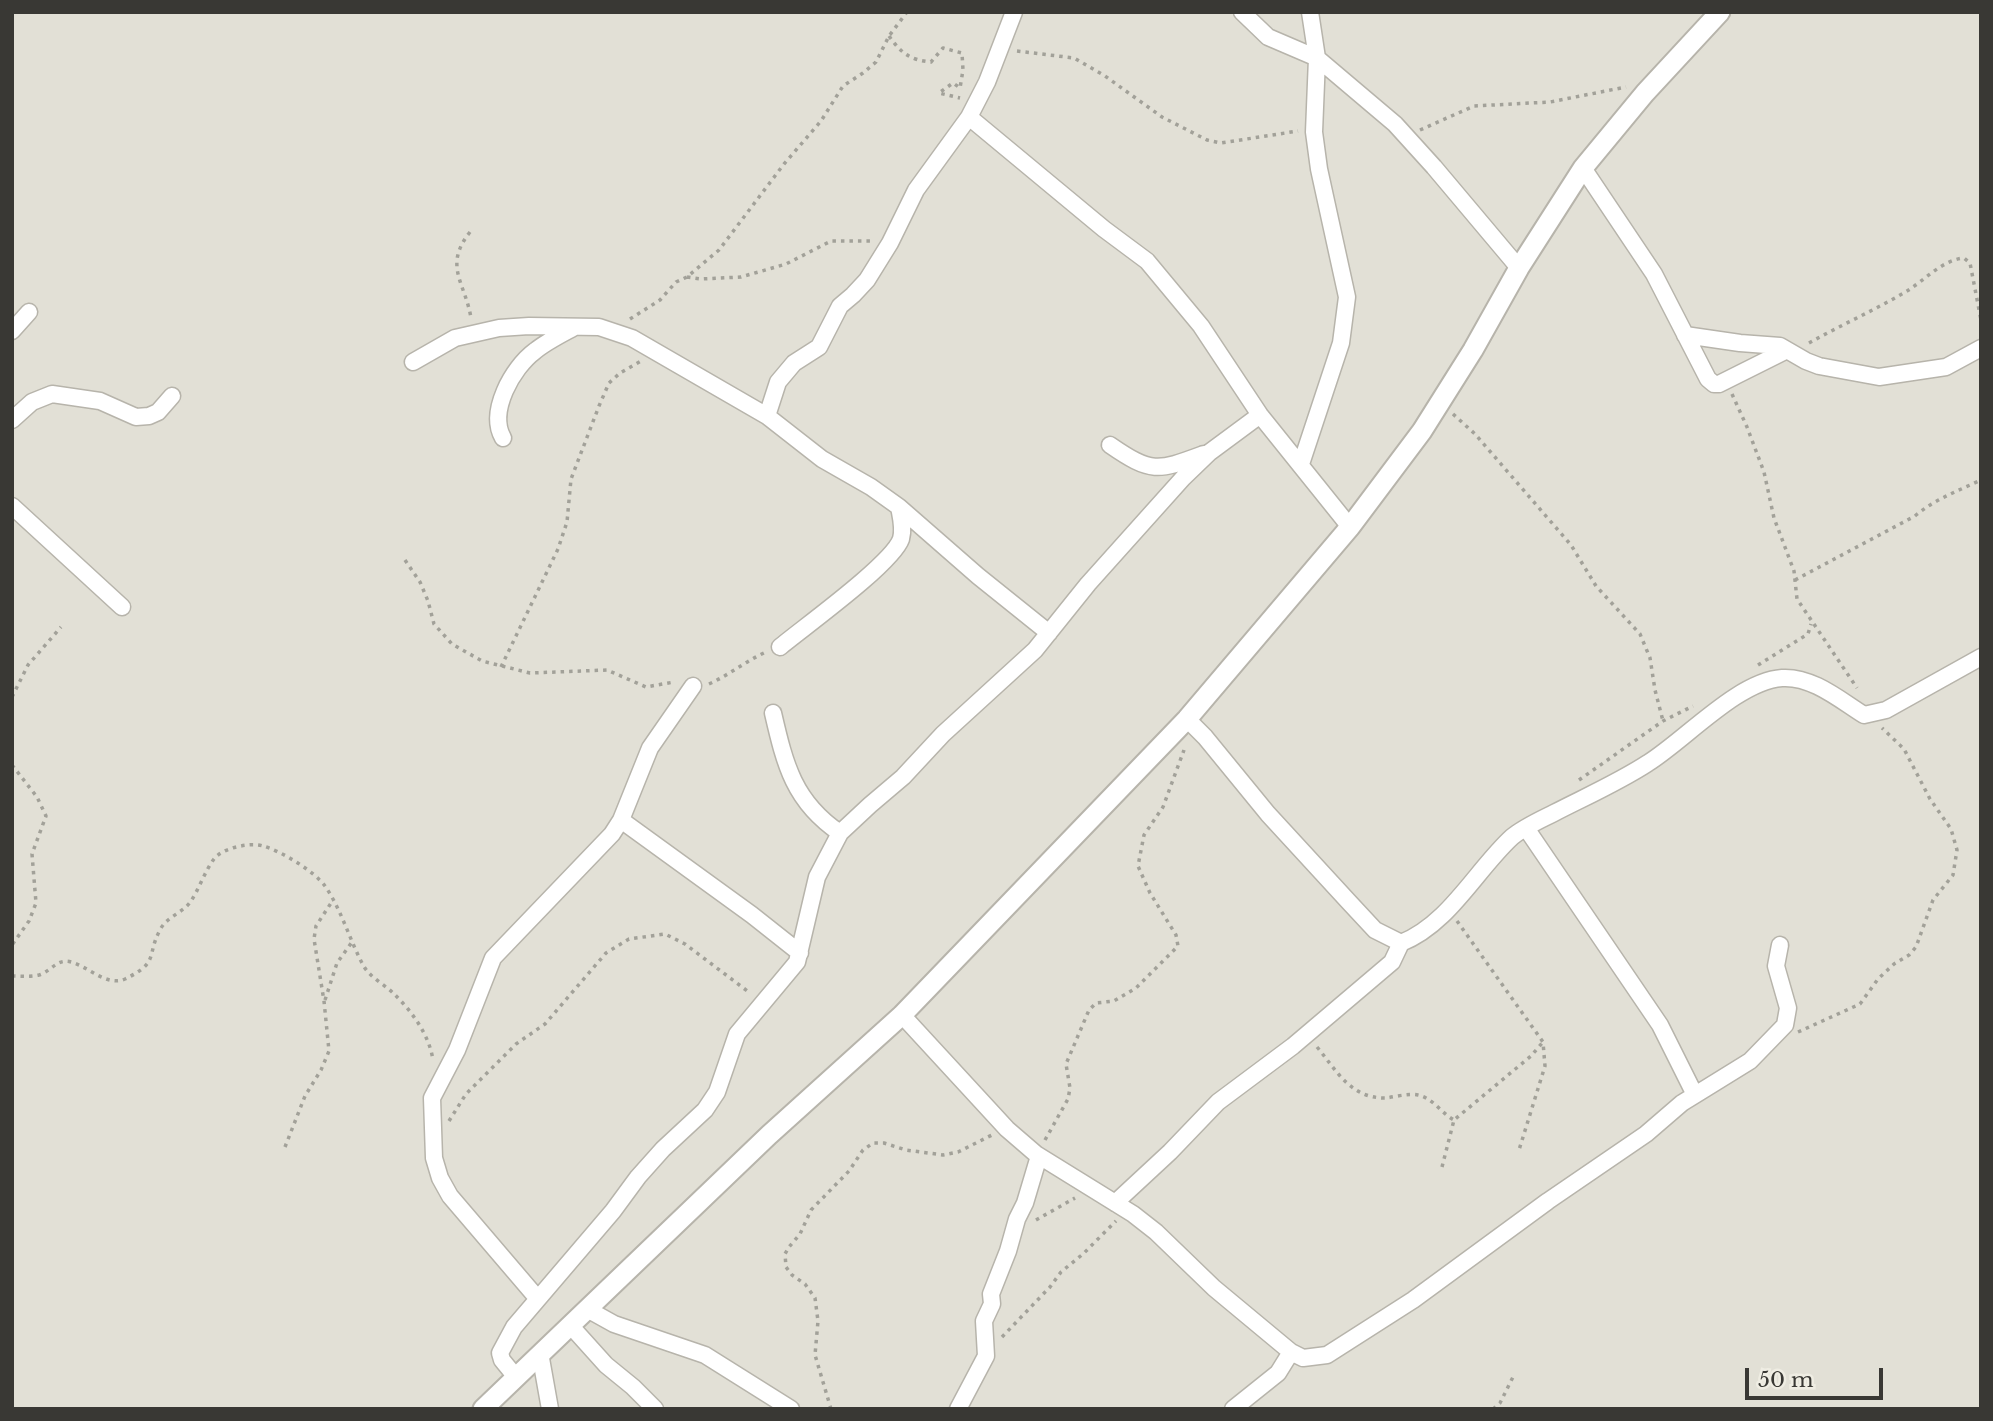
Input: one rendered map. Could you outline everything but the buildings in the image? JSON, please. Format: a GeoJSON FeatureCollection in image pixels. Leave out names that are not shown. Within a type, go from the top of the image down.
{"type":"FeatureCollection","features":[{"type":"Feature","properties":{"kind":"street"},"geometry":{"type":"LineString","coordinates":[[767,416],[778,382],[794,363],[819,347],[839,306],[867,280],[890,243],[916,190],[969,117],[987,82],[1014,12]]}},
{"type":"Feature","properties":{"kind":"street"},"geometry":{"type":"LineString","coordinates":[[1242,12],[1268,37],[1317,58],[1395,124],[1519,268]]}},
{"type":"Feature","properties":{"kind":"street"},"geometry":{"type":"LineString","coordinates":[[1301,464],[1341,343],[1346,308],[1343,273],[1323,191],[1314,132],[1317,58],[1310,12]]}},
{"type":"Feature","properties":{"kind":"street"},"geometry":{"type":"LineString","coordinates":[[483,1409],[769,1135],[902,1015],[1191,724],[1350,527],[1441,403],[1519,268],[1583,168],[1645,93],[1720,12]]}},
{"type":"Feature","properties":{"kind":"street"},"geometry":{"type":"LineString","coordinates":[[969,117],[1104,229],[1147,261],[1201,326],[1260,415],[1350,527]]}},
{"type":"Feature","properties":{"kind":"street"},"geometry":{"type":"LineString","coordinates":[[1583,168],[1654,274],[1709,379],[1714,383],[1724,381],[1789,351]]}},
{"type":"Feature","properties":{"kind":"street"},"geometry":{"type":"LineString","coordinates":[[12,331],[29,312]]}},
{"type":"Feature","properties":{"kind":"street"},"geometry":{"type":"LineString","coordinates":[[413,362],[455,338],[472,333],[529,326],[599,327],[613,330],[649,347],[767,416],[822,459],[872,487],[1049,633]]}},
{"type":"Feature","properties":{"kind":"street"},"geometry":{"type":"LineString","coordinates":[[503,438],[497,420],[500,405],[521,366],[533,352],[574,327]]}},
{"type":"Feature","properties":{"kind":"street"},"geometry":{"type":"LineString","coordinates":[[1685,335],[1780,346],[1819,366],[1879,377],[1946,367],[1981,348]]}},
{"type":"Feature","properties":{"kind":"street"},"geometry":{"type":"LineString","coordinates":[[12,420],[32,402],[52,394],[100,401],[136,417],[158,412],[172,397]]}},
{"type":"Feature","properties":{"kind":"street"},"geometry":{"type":"LineString","coordinates":[[515,1376],[502,1360],[500,1351],[514,1327],[613,1211],[638,1177],[663,1149],[705,1110],[717,1093],[737,1034],[793,968],[800,953],[817,877],[840,834],[1035,650],[1143,522],[1210,452],[1260,415]]}},
{"type":"Feature","properties":{"kind":"street"},"geometry":{"type":"LineString","coordinates":[[1110,445],[1144,466],[1154,468],[1168,467],[1210,452]]}},
{"type":"Feature","properties":{"kind":"street"},"geometry":{"type":"LineString","coordinates":[[12,506],[122,607]]}},
{"type":"Feature","properties":{"kind":"street"},"geometry":{"type":"LineString","coordinates":[[779,646],[876,569],[895,550],[903,526],[899,507]]}},
{"type":"Feature","properties":{"kind":"street"},"geometry":{"type":"LineString","coordinates":[[1121,1207],[1218,1102],[1306,1035],[1392,962],[1401,943],[1414,938],[1448,908],[1515,834],[1649,763],[1719,708],[1748,690],[1779,678],[1794,678],[1825,689],[1864,715],[1886,710],[1981,657]]}},
{"type":"Feature","properties":{"kind":"street"},"geometry":{"type":"LineString","coordinates":[[538,1299],[450,1196],[440,1178],[434,1158],[432,1098],[457,1050],[493,958],[604,843],[621,820],[650,748],[692,686]]}},
{"type":"Feature","properties":{"kind":"street"},"geometry":{"type":"LineString","coordinates":[[773,713],[783,756],[793,779],[810,809],[821,821],[840,834]]}},
{"type":"Feature","properties":{"kind":"street"},"geometry":{"type":"LineString","coordinates":[[1191,724],[1268,814],[1375,930],[1401,943]]}},
{"type":"Feature","properties":{"kind":"street"},"geometry":{"type":"LineString","coordinates":[[621,820],[800,953]]}},
{"type":"Feature","properties":{"kind":"street"},"geometry":{"type":"LineString","coordinates":[[1526,828],[1660,1025],[1696,1095]]}},
{"type":"Feature","properties":{"kind":"street"},"geometry":{"type":"LineString","coordinates":[[902,1015],[1007,1129],[1038,1155],[1156,1232],[1214,1288],[1291,1352],[1303,1358],[1327,1356],[1413,1300],[1646,1133],[1682,1103],[1750,1061],[1784,1025],[1788,1008],[1776,966],[1780,945]]}},
{"type":"Feature","properties":{"kind":"street"},"geometry":{"type":"LineString","coordinates":[[958,1409],[987,1350],[984,1321],[992,1304],[991,1294],[1030,1190],[1038,1155]]}},
{"type":"Feature","properties":{"kind":"street"},"geometry":{"type":"LineString","coordinates":[[587,1309],[614,1324],[705,1355],[791,1409]]}},
{"type":"Feature","properties":{"kind":"street"},"geometry":{"type":"LineString","coordinates":[[569,1325],[655,1409]]}},
{"type":"Feature","properties":{"kind":"street"},"geometry":{"type":"LineString","coordinates":[[1233,1409],[1278,1373],[1291,1352]]}},
{"type":"Feature","properties":{"kind":"street"},"geometry":{"type":"LineString","coordinates":[[540,1353],[550,1409]]}},
{"type":"Feature","properties":{"kind":"path"},"geometry":{"type":"LineString","coordinates":[[613,330],[660,300],[676,282],[687,277],[719,250],[784,164],[821,121],[843,86],[876,62],[889,36],[906,12]]}},
{"type":"Feature","properties":{"kind":"path"},"geometry":{"type":"LineString","coordinates":[[889,36],[908,58],[917,61],[931,62],[943,48],[962,53],[960,88],[953,83],[939,93],[976,102]]}},
{"type":"Feature","properties":{"kind":"path"},"geometry":{"type":"LineString","coordinates":[[999,47],[1025,53],[1051,53],[1074,58],[1162,117],[1207,140],[1220,143],[1287,132],[1314,132]]}},
{"type":"Feature","properties":{"kind":"path"},"geometry":{"type":"LineString","coordinates":[[1406,136],[1474,106],[1550,102],[1629,87],[1645,93]]}},
{"type":"Feature","properties":{"kind":"path"},"geometry":{"type":"LineString","coordinates":[[470,232],[460,245],[456,262],[470,308],[472,333]]}},
{"type":"Feature","properties":{"kind":"path"},"geometry":{"type":"LineString","coordinates":[[687,277],[720,279],[760,272],[786,264],[831,241],[846,239],[890,243]]}},
{"type":"Feature","properties":{"kind":"path"},"geometry":{"type":"LineString","coordinates":[[1789,351],[1964,258],[1969,263],[1981,320]]}},
{"type":"Feature","properties":{"kind":"path"},"geometry":{"type":"LineString","coordinates":[[501,667],[558,549],[567,522],[571,479],[609,383],[642,360],[649,347]]}},
{"type":"Feature","properties":{"kind":"path"},"geometry":{"type":"LineString","coordinates":[[1724,381],[1747,427],[1764,472],[1774,518],[1788,553],[1797,599],[1811,623],[1840,660],[1887,735],[1904,749],[1930,799],[1951,829],[1956,850],[1953,875],[1933,900],[1916,947],[1878,979],[1860,1004],[1804,1031],[1772,1038]]}},
{"type":"Feature","properties":{"kind":"path"},"geometry":{"type":"LineString","coordinates":[[1441,403],[1475,434],[1541,509],[1571,545],[1597,586],[1640,634],[1650,658],[1654,690],[1663,721]]}},
{"type":"Feature","properties":{"kind":"path"},"geometry":{"type":"LineString","coordinates":[[1795,580],[1915,516],[1955,490],[1981,480]]}},
{"type":"Feature","properties":{"kind":"path"},"geometry":{"type":"LineString","coordinates":[[405,560],[420,582],[431,608],[434,624],[452,644],[482,661],[501,667],[541,674],[607,670],[646,687],[679,682],[692,686],[705,685],[734,672],[753,658],[779,646]]}},
{"type":"Feature","properties":{"kind":"path"},"geometry":{"type":"LineString","coordinates":[[1755,667],[1808,634],[1811,623]]}},
{"type":"Feature","properties":{"kind":"path"},"geometry":{"type":"LineString","coordinates":[[12,696],[28,665],[61,627]]}},
{"type":"Feature","properties":{"kind":"path"},"geometry":{"type":"LineString","coordinates":[[1572,785],[1663,721],[1701,702]]}},
{"type":"Feature","properties":{"kind":"path"},"geometry":{"type":"LineString","coordinates":[[1038,1155],[1068,1099],[1070,1088],[1066,1064],[1088,1010],[1096,1003],[1114,1001],[1136,988],[1178,946],[1176,935],[1150,893],[1138,866],[1144,835],[1163,807],[1191,724]]}},
{"type":"Feature","properties":{"kind":"path"},"geometry":{"type":"LineString","coordinates":[[12,765],[37,797],[46,816],[32,854],[36,902],[29,921],[12,945]]}},
{"type":"Feature","properties":{"kind":"path"},"geometry":{"type":"LineString","coordinates":[[12,976],[37,975],[64,961],[83,966],[111,981],[118,981],[136,973],[148,965],[159,930],[186,908],[201,886],[214,858],[248,845],[262,845],[296,863],[324,885],[364,968],[393,993],[418,1022],[431,1050],[439,1082]]}},
{"type":"Feature","properties":{"kind":"path"},"geometry":{"type":"LineString","coordinates":[[285,1147],[305,1096],[328,1051],[324,1001],[314,939],[316,926],[333,900]]}},
{"type":"Feature","properties":{"kind":"path"},"geometry":{"type":"LineString","coordinates":[[1448,908],[1543,1042],[1545,1066],[1519,1150]]}},
{"type":"Feature","properties":{"kind":"path"},"geometry":{"type":"LineString","coordinates":[[448,1122],[466,1094],[516,1044],[545,1024],[606,953],[629,939],[665,933],[762,1002]]}},
{"type":"Feature","properties":{"kind":"path"},"geometry":{"type":"LineString","coordinates":[[324,1001],[337,963],[352,942]]}},
{"type":"Feature","properties":{"kind":"path"},"geometry":{"type":"LineString","coordinates":[[1306,1035],[1357,1092],[1379,1097],[1417,1095],[1454,1119]]}},
{"type":"Feature","properties":{"kind":"path"},"geometry":{"type":"LineString","coordinates":[[1441,1167],[1454,1119],[1531,1056],[1543,1042]]}},
{"type":"Feature","properties":{"kind":"path"},"geometry":{"type":"LineString","coordinates":[[831,1409],[815,1355],[818,1321],[815,1298],[805,1284],[792,1275],[786,1267],[785,1259],[811,1210],[849,1171],[863,1150],[873,1143],[943,1155],[958,1152],[1007,1129]]}},
{"type":"Feature","properties":{"kind":"path"},"geometry":{"type":"LineString","coordinates":[[1015,1229],[1076,1197],[1088,1186]]}},
{"type":"Feature","properties":{"kind":"path"},"geometry":{"type":"LineString","coordinates":[[987,1350],[1050,1287],[1061,1272],[1093,1245],[1121,1207]]}},
{"type":"Feature","properties":{"kind":"path"},"geometry":{"type":"LineString","coordinates":[[1493,1409],[1500,1403],[1513,1377]]}}]}
